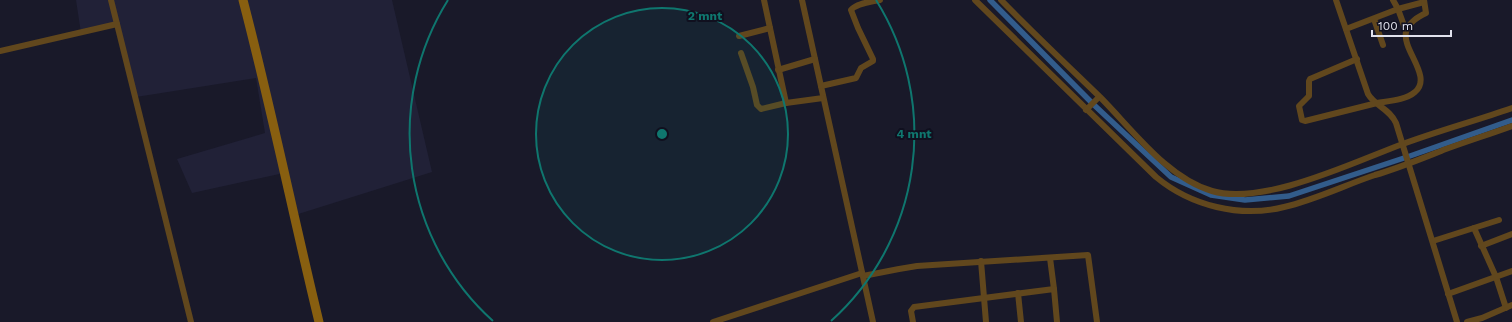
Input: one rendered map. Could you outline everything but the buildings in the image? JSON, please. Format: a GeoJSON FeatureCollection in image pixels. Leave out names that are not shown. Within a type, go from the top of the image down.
{"type":"FeatureCollection","features":[{"type":"Feature","properties":{"kind":"main road"},"geometry":{"type":"LineString","coordinates":[[243,0],[264,78],[293,216],[319,322]]}},
{"type":"Feature","properties":{"kind":"street"},"geometry":{"type":"LineString","coordinates":[[111,0],[191,322]]}},
{"type":"Feature","properties":{"kind":"street"},"geometry":{"type":"LineString","coordinates":[[764,0],[786,103]]}},
{"type":"Feature","properties":{"kind":"street"},"geometry":{"type":"LineString","coordinates":[[802,0],[873,322]]}},
{"type":"Feature","properties":{"kind":"street"},"geometry":{"type":"LineString","coordinates":[[821,86],[856,78],[860,68],[873,61],[851,10],[861,4],[880,0]]}},
{"type":"Feature","properties":{"kind":"street"},"geometry":{"type":"LineString","coordinates":[[975,0],[1162,182],[1189,197],[1224,210],[1251,211],[1283,208],[1512,126]]}},
{"type":"Feature","properties":{"kind":"street"},"geometry":{"type":"LineString","coordinates":[[1001,0],[1151,150],[1181,176],[1203,188],[1221,193],[1236,195],[1249,194],[1290,185],[1512,108]]}},
{"type":"Feature","properties":{"kind":"street"},"geometry":{"type":"LineString","coordinates":[[1336,0],[1368,94],[1377,104],[1394,118],[1457,322]]}},
{"type":"Feature","properties":{"kind":"street"},"geometry":{"type":"LineString","coordinates":[[1357,59],[1310,79],[1309,96],[1299,106],[1301,118],[1305,121],[1377,104],[1411,95],[1417,90],[1421,83],[1420,74],[1407,40],[1406,31],[1398,9],[1393,0]]}},
{"type":"Feature","properties":{"kind":"street"},"geometry":{"type":"LineString","coordinates":[[1346,29],[1398,9],[1424,1],[1426,13],[1414,20],[1406,31]]}},
{"type":"Feature","properties":{"kind":"street"},"geometry":{"type":"LineString","coordinates":[[1374,19],[1383,45]]}},
{"type":"Feature","properties":{"kind":"street"},"geometry":{"type":"LineString","coordinates":[[0,51],[117,24]]}},
{"type":"Feature","properties":{"kind":"street"},"geometry":{"type":"LineString","coordinates":[[739,36],[770,28]]}},
{"type":"Feature","properties":{"kind":"street"},"geometry":{"type":"LineString","coordinates":[[741,53],[758,107],[761,109],[786,103],[823,98]]}},
{"type":"Feature","properties":{"kind":"street"},"geometry":{"type":"LineString","coordinates":[[778,70],[815,59]]}},
{"type":"Feature","properties":{"kind":"street"},"geometry":{"type":"LineString","coordinates":[[1087,109],[1099,98]]}},
{"type":"Feature","properties":{"kind":"street"},"geometry":{"type":"LineString","coordinates":[[1433,241],[1499,220]]}},
{"type":"Feature","properties":{"kind":"street"},"geometry":{"type":"LineString","coordinates":[[1467,322],[1482,318],[1509,306],[1474,228]]}},
{"type":"Feature","properties":{"kind":"street"},"geometry":{"type":"LineString","coordinates":[[1481,246],[1512,234]]}},
{"type":"Feature","properties":{"kind":"street"},"geometry":{"type":"LineString","coordinates":[[713,322],[862,275],[899,268],[981,261],[1088,255],[1097,322]]}},
{"type":"Feature","properties":{"kind":"street"},"geometry":{"type":"LineString","coordinates":[[1050,258],[1057,322]]}},
{"type":"Feature","properties":{"kind":"street"},"geometry":{"type":"LineString","coordinates":[[981,261],[986,322]]}},
{"type":"Feature","properties":{"kind":"street"},"geometry":{"type":"LineString","coordinates":[[1448,294],[1512,271]]}},
{"type":"Feature","properties":{"kind":"street"},"geometry":{"type":"LineString","coordinates":[[913,322],[911,311],[914,306],[1054,289]]}},
{"type":"Feature","properties":{"kind":"street"},"geometry":{"type":"LineString","coordinates":[[1018,293],[1021,322]]}},
{"type":"Feature","properties":{"kind":"shaded area"},"geometry":{"type":"Polygon","coordinates":[[[76,0],[392,0],[432,172],[292,216],[284,173],[192,193],[177,159],[265,133],[256,78],[136,97],[117,25],[81,33],[76,0]]]}},
{"type":"Feature","properties":{"kind":"waterway"},"geometry":{"type":"LineString","coordinates":[[990,0],[1093,104],[1171,177],[1211,195],[1245,200],[1289,196],[1512,120]]}}]}
